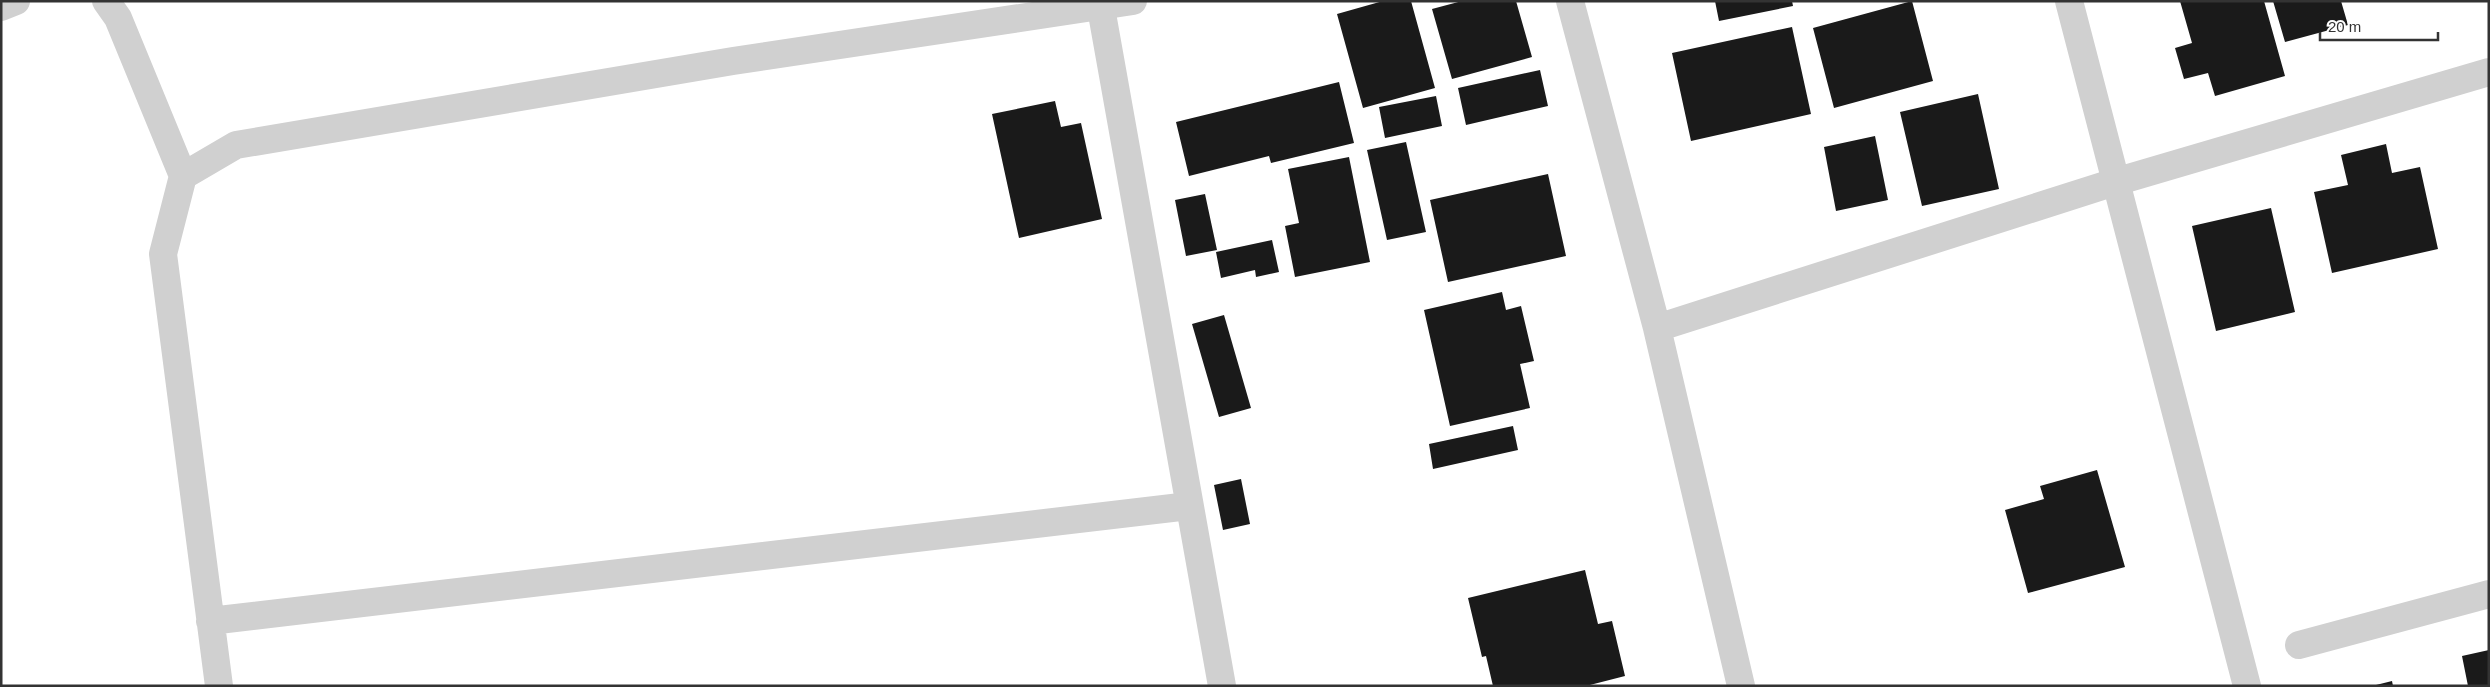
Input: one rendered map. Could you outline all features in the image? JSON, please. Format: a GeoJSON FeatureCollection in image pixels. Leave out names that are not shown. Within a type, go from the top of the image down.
{"type":"FeatureCollection","features":[{"type":"Feature","properties":{"kind":"street"},"geometry":{"type":"LineString","coordinates":[[1,8],[16,1]]}},
{"type":"Feature","properties":{"kind":"street"},"geometry":{"type":"LineString","coordinates":[[106,1],[118,18],[183,176],[162,254],[218,686]]}},
{"type":"Feature","properties":{"kind":"street"},"geometry":{"type":"LineString","coordinates":[[183,176],[236,145],[733,61],[1101,8],[1133,1]]}},
{"type":"Feature","properties":{"kind":"street"},"geometry":{"type":"LineString","coordinates":[[1570,1],[1657,328],[1742,686]]}},
{"type":"Feature","properties":{"kind":"street"},"geometry":{"type":"LineString","coordinates":[[2070,1],[2115,182],[2247,686]]}},
{"type":"Feature","properties":{"kind":"street"},"geometry":{"type":"LineString","coordinates":[[1101,8],[1222,686]]}},
{"type":"Feature","properties":{"kind":"street"},"geometry":{"type":"LineString","coordinates":[[1657,328],[2115,182],[2489,72]]}},
{"type":"Feature","properties":{"kind":"street"},"geometry":{"type":"LineString","coordinates":[[210,620],[1189,506]]}},
{"type":"Feature","properties":{"kind":"street"},"geometry":{"type":"LineString","coordinates":[[2299,645],[2489,594]]}},
{"type":"Feature","properties":{"kind":"building"},"geometry":{"type":"Polygon","coordinates":[[[1383,1],[1411,1],[1435,88],[1363,108],[1337,14],[1383,1]]]}},
{"type":"Feature","properties":{"kind":"building"},"geometry":{"type":"Polygon","coordinates":[[[1462,1],[1516,1],[1532,57],[1452,79],[1432,9],[1462,1]]]}},
{"type":"Feature","properties":{"kind":"building"},"geometry":{"type":"Polygon","coordinates":[[[1715,1],[1792,1],[1793,6],[1719,21],[1715,1]]]}},
{"type":"Feature","properties":{"kind":"building"},"geometry":{"type":"Polygon","coordinates":[[[1912,1],[1933,81],[1834,108],[1813,28],[1912,1]]]}},
{"type":"Feature","properties":{"kind":"building"},"geometry":{"type":"Polygon","coordinates":[[[2180,1],[2264,1],[2285,76],[2215,96],[2208,73],[2184,79],[2175,48],[2192,43],[2180,1]]]}},
{"type":"Feature","properties":{"kind":"building"},"geometry":{"type":"Polygon","coordinates":[[[2273,1],[2341,1],[2348,25],[2285,42],[2273,1]]]}},
{"type":"Feature","properties":{"kind":"building"},"geometry":{"type":"Polygon","coordinates":[[[1792,27],[1811,114],[1691,141],[1672,53],[1792,27]]]}},
{"type":"Feature","properties":{"kind":"building"},"geometry":{"type":"Polygon","coordinates":[[[1540,70],[1548,106],[1466,125],[1458,88],[1540,70]]]}},
{"type":"Feature","properties":{"kind":"building"},"geometry":{"type":"Polygon","coordinates":[[[1339,82],[1354,143],[1271,163],[1269,156],[1189,176],[1176,122],[1339,82]]]}},
{"type":"Feature","properties":{"kind":"building"},"geometry":{"type":"Polygon","coordinates":[[[1978,94],[1999,189],[1922,206],[1900,112],[1978,94]]]}},
{"type":"Feature","properties":{"kind":"building"},"geometry":{"type":"Polygon","coordinates":[[[1436,96],[1442,126],[1385,138],[1379,107],[1436,96]]]}},
{"type":"Feature","properties":{"kind":"building"},"geometry":{"type":"Polygon","coordinates":[[[1055,101],[1061,127],[1081,123],[1102,219],[1019,238],[992,114],[1055,101]]]}},
{"type":"Feature","properties":{"kind":"building"},"geometry":{"type":"Polygon","coordinates":[[[1875,136],[1888,200],[1836,211],[1824,147],[1875,136]]]}},
{"type":"Feature","properties":{"kind":"building"},"geometry":{"type":"Polygon","coordinates":[[[1406,142],[1426,232],[1387,240],[1367,150],[1406,142]]]}},
{"type":"Feature","properties":{"kind":"building"},"geometry":{"type":"Polygon","coordinates":[[[2386,144],[2392,173],[2420,167],[2438,249],[2332,273],[2314,192],[2348,185],[2341,155],[2386,144]]]}},
{"type":"Feature","properties":{"kind":"building"},"geometry":{"type":"Polygon","coordinates":[[[1349,157],[1370,262],[1295,277],[1285,226],[1299,223],[1288,169],[1349,157]]]}},
{"type":"Feature","properties":{"kind":"building"},"geometry":{"type":"Polygon","coordinates":[[[1548,174],[1566,256],[1448,282],[1430,200],[1548,174]]]}},
{"type":"Feature","properties":{"kind":"building"},"geometry":{"type":"Polygon","coordinates":[[[1205,194],[1217,250],[1186,256],[1175,200],[1205,194]]]}},
{"type":"Feature","properties":{"kind":"building"},"geometry":{"type":"Polygon","coordinates":[[[2271,208],[2295,312],[2216,331],[2192,226],[2271,208]]]}},
{"type":"Feature","properties":{"kind":"building"},"geometry":{"type":"Polygon","coordinates":[[[1272,240],[1279,272],[1256,277],[1255,270],[1221,278],[1216,252],[1272,240]]]}},
{"type":"Feature","properties":{"kind":"building"},"geometry":{"type":"Polygon","coordinates":[[[1502,292],[1506,310],[1521,306],[1534,361],[1520,364],[1530,408],[1450,426],[1424,310],[1502,292]]]}},
{"type":"Feature","properties":{"kind":"building"},"geometry":{"type":"Polygon","coordinates":[[[1224,315],[1251,408],[1219,417],[1192,324],[1224,315]]]}},
{"type":"Feature","properties":{"kind":"building"},"geometry":{"type":"Polygon","coordinates":[[[1513,426],[1518,450],[1433,469],[1429,444],[1513,426]]]}},
{"type":"Feature","properties":{"kind":"building"},"geometry":{"type":"Polygon","coordinates":[[[2097,470],[2125,567],[2028,593],[2005,510],[2044,499],[2040,486],[2097,470]]]}},
{"type":"Feature","properties":{"kind":"building"},"geometry":{"type":"Polygon","coordinates":[[[1241,479],[1250,524],[1223,530],[1214,485],[1241,479]]]}},
{"type":"Feature","properties":{"kind":"building"},"geometry":{"type":"Polygon","coordinates":[[[1585,570],[1598,624],[1612,621],[1625,676],[1586,686],[1493,686],[1486,656],[1482,657],[1468,598],[1585,570]]]}},
{"type":"Feature","properties":{"kind":"building"},"geometry":{"type":"Polygon","coordinates":[[[2489,650],[2489,686],[2468,686],[2462,656],[2489,650]]]}},
{"type":"Feature","properties":{"kind":"building"},"geometry":{"type":"Polygon","coordinates":[[[2392,681],[2393,686],[2376,686],[2376,685],[2392,681]]]}}]}
